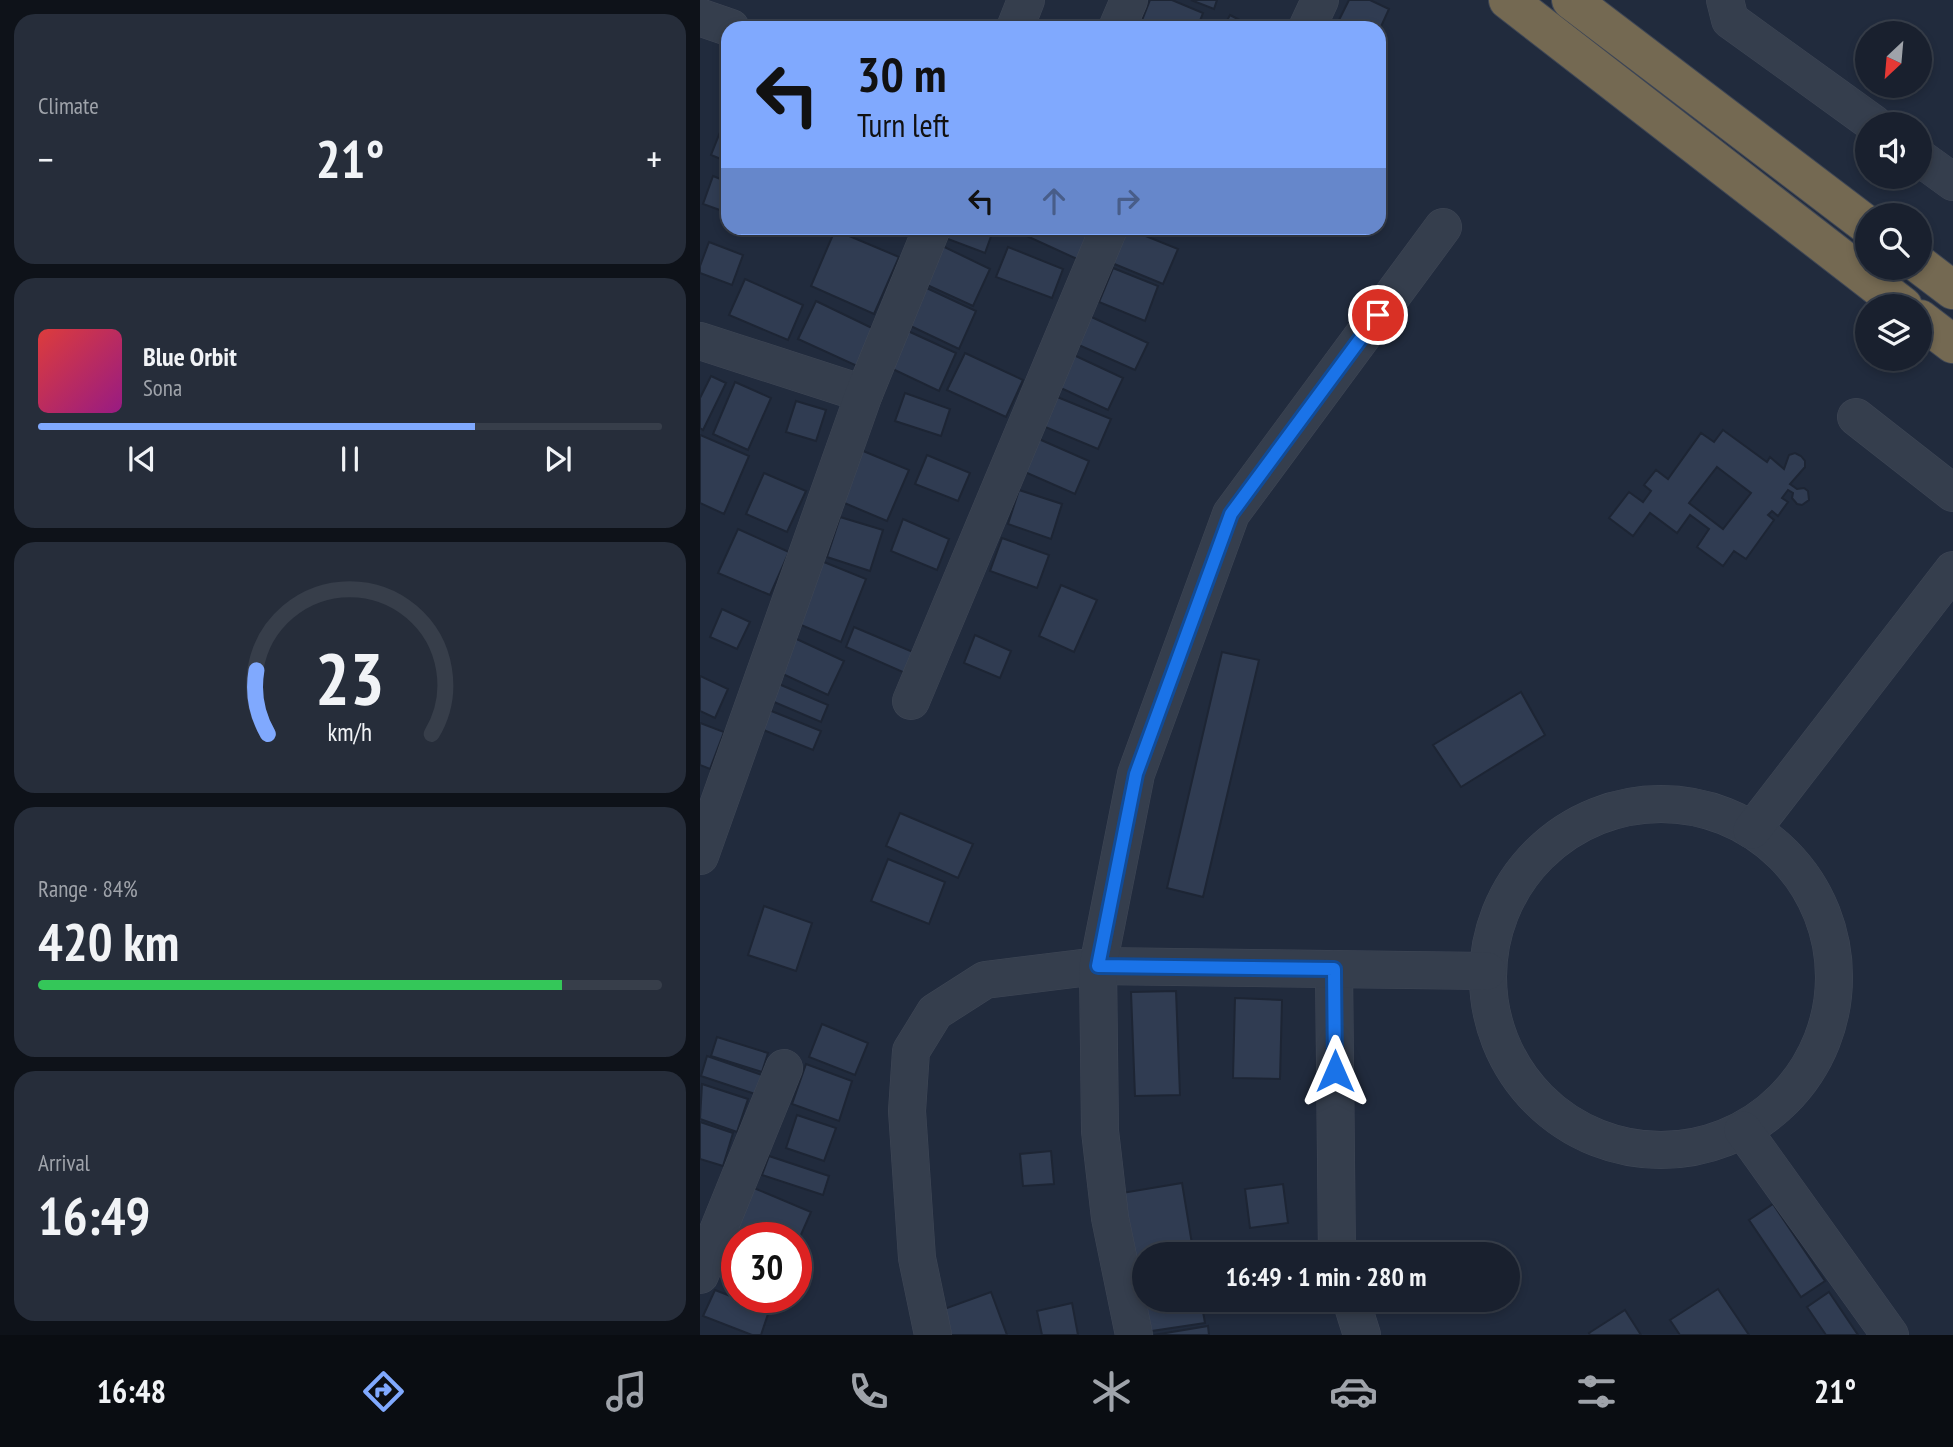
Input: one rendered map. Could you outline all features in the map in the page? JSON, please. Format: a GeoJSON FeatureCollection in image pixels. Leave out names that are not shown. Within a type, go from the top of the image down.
{"type":"FeatureCollection","features":[{"type":"Feature","properties":{"kind":"highway"},"geometry":{"type":"LineString","coordinates":[[1508,0],[1888,294]]}},
{"type":"Feature","properties":{"kind":"highway"},"geometry":{"type":"LineString","coordinates":[[1571,0],[1855,216]]}},
{"type":"Feature","properties":{"kind":"highway"},"geometry":{"type":"LineString","coordinates":[[1932,274],[1953,290]]}},
{"type":"Feature","properties":{"kind":"highway"},"geometry":{"type":"LineString","coordinates":[[1932,327],[1953,344]]}},
{"type":"Feature","properties":{"kind":"street"},"geometry":{"type":"LineString","coordinates":[[1018,21],[1026,0]]}},
{"type":"Feature","properties":{"kind":"street"},"geometry":{"type":"LineString","coordinates":[[1120,21],[1129,0]]}},
{"type":"Feature","properties":{"kind":"street"},"geometry":{"type":"LineString","coordinates":[[1310,21],[1320,0]]}},
{"type":"Feature","properties":{"kind":"street"},"geometry":{"type":"LineString","coordinates":[[1725,0],[1730,20],[1857,112]]}},
{"type":"Feature","properties":{"kind":"street"},"geometry":{"type":"LineString","coordinates":[[1932,167],[1953,182]]}},
{"type":"Feature","properties":{"kind":"street"},"geometry":{"type":"LineString","coordinates":[[1134,1335],[1110,1218],[1100,1130],[1098,966],[1136,774],[1231,514],[1443,227]]}},
{"type":"Feature","properties":{"kind":"street"},"geometry":{"type":"LineString","coordinates":[[700,856],[864,394],[929,235]]}},
{"type":"Feature","properties":{"kind":"street"},"geometry":{"type":"LineString","coordinates":[[911,701],[1107,235]]}},
{"type":"Feature","properties":{"kind":"street"},"geometry":{"type":"LineString","coordinates":[[700,341],[864,394]]}},
{"type":"Feature","properties":{"kind":"street"},"geometry":{"type":"LineString","coordinates":[[1856,417],[1953,493]]}},
{"type":"Feature","properties":{"kind":"street"},"geometry":{"type":"LineString","coordinates":[[1752,830],[1953,570]]}},
{"type":"Feature","properties":{"kind":"street"},"geometry":{"type":"LineString","coordinates":[[1679,804],[1704,809],[1752,830],[1792,863],[1814,895],[1828,931],[1834,957],[1835,983],[1832,1009],[1815,1058],[1785,1099],[1743,1130],[1695,1147],[1669,1150],[1643,1149],[1593,1136],[1548,1109],[1514,1070],[1502,1047],[1493,1023],[1487,971],[1489,945],[1496,920],[1513,886],[1536,855],[1556,838],[1602,813],[1627,807],[1679,804]]}},
{"type":"Feature","properties":{"kind":"street"},"geometry":{"type":"LineString","coordinates":[[933,1335],[917,1258],[907,1111],[911,1051],[935,1012],[985,980],[1098,966],[1487,971]]}},
{"type":"Feature","properties":{"kind":"street"},"geometry":{"type":"LineString","coordinates":[[1334,969],[1337,1242]]}},
{"type":"Feature","properties":{"kind":"street"},"geometry":{"type":"LineString","coordinates":[[700,1275],[784,1068]]}},
{"type":"Feature","properties":{"kind":"street"},"geometry":{"type":"LineString","coordinates":[[1743,1130],[1890,1335]]}},
{"type":"Feature","properties":{"kind":"street"},"geometry":{"type":"LineString","coordinates":[[1355,1312],[1362,1335]]}},
{"type":"Feature","properties":{"kind":"building"},"geometry":{"type":"Polygon","coordinates":[[[1150,0],[1172,0],[1203,13],[1200,21],[1142,21],[1150,0]]]}},
{"type":"Feature","properties":{"kind":"building"},"geometry":{"type":"Polygon","coordinates":[[[1191,0],[1217,0],[1214,9],[1191,0]]]}},
{"type":"Feature","properties":{"kind":"building"},"geometry":{"type":"Polygon","coordinates":[[[1349,0],[1370,0],[1389,9],[1384,21],[1338,21],[1349,0]]]}},
{"type":"Feature","properties":{"kind":"building"},"geometry":{"type":"Polygon","coordinates":[[[1230,15],[1242,21],[1227,21],[1230,15]]]}},
{"type":"Feature","properties":{"kind":"building"},"geometry":{"type":"Polygon","coordinates":[[[721,130],[721,159],[711,155],[721,130]]]}},
{"type":"Feature","properties":{"kind":"building"},"geometry":{"type":"Polygon","coordinates":[[[713,176],[721,179],[721,210],[703,204],[713,176]]]}},
{"type":"Feature","properties":{"kind":"building"},"geometry":{"type":"Polygon","coordinates":[[[833,235],[847,235],[899,257],[874,314],[811,286],[833,235]]]}},
{"type":"Feature","properties":{"kind":"building"},"geometry":{"type":"Polygon","coordinates":[[[940,235],[991,235],[985,253],[940,235]]]}},
{"type":"Feature","properties":{"kind":"building"},"geometry":{"type":"Polygon","coordinates":[[[1025,235],[1089,235],[1077,259],[1025,235]]]}},
{"type":"Feature","properties":{"kind":"building"},"geometry":{"type":"Polygon","coordinates":[[[1122,235],[1143,235],[1178,249],[1163,284],[1107,261],[1122,235]]]}},
{"type":"Feature","properties":{"kind":"building"},"geometry":{"type":"Polygon","coordinates":[[[932,241],[990,269],[973,306],[914,279],[932,241]]]}},
{"type":"Feature","properties":{"kind":"building"},"geometry":{"type":"Polygon","coordinates":[[[709,242],[743,255],[732,285],[700,273],[709,242]]]}},
{"type":"Feature","properties":{"kind":"building"},"geometry":{"type":"Polygon","coordinates":[[[1008,247],[1063,269],[1052,298],[996,277],[1008,247]]]}},
{"type":"Feature","properties":{"kind":"building"},"geometry":{"type":"Polygon","coordinates":[[[1113,268],[1158,286],[1145,321],[1099,302],[1113,268]]]}},
{"type":"Feature","properties":{"kind":"building"},"geometry":{"type":"Polygon","coordinates":[[[745,279],[803,305],[788,340],[729,315],[745,279]]]}},
{"type":"Feature","properties":{"kind":"building"},"geometry":{"type":"Polygon","coordinates":[[[918,284],[976,311],[959,349],[900,321],[918,284]]]}},
{"type":"Feature","properties":{"kind":"building"},"geometry":{"type":"Polygon","coordinates":[[[816,301],[874,329],[857,366],[798,339],[816,301]]]}},
{"type":"Feature","properties":{"kind":"building"},"geometry":{"type":"Polygon","coordinates":[[[1085,314],[1148,343],[1135,370],[1072,342],[1085,314]]]}},
{"type":"Feature","properties":{"kind":"building"},"geometry":{"type":"Polygon","coordinates":[[[897,326],[956,353],[939,391],[880,363],[897,326]]]}},
{"type":"Feature","properties":{"kind":"building"},"geometry":{"type":"Polygon","coordinates":[[[1063,350],[1123,378],[1108,410],[1048,382],[1063,350]]]}},
{"type":"Feature","properties":{"kind":"building"},"geometry":{"type":"Polygon","coordinates":[[[965,353],[1023,380],[1006,417],[947,390],[965,353]]]}},
{"type":"Feature","properties":{"kind":"building"},"geometry":{"type":"Polygon","coordinates":[[[711,376],[726,383],[703,430],[700,428],[700,398],[711,376]]]}},
{"type":"Feature","properties":{"kind":"building"},"geometry":{"type":"Polygon","coordinates":[[[735,382],[771,398],[748,450],[713,434],[735,382]]]}},
{"type":"Feature","properties":{"kind":"building"},"geometry":{"type":"Polygon","coordinates":[[[905,393],[950,409],[941,436],[895,421],[905,393]]]}},
{"type":"Feature","properties":{"kind":"building"},"geometry":{"type":"Polygon","coordinates":[[[1050,394],[1111,419],[1098,449],[1038,424],[1050,394]]]}},
{"type":"Feature","properties":{"kind":"building"},"geometry":{"type":"Polygon","coordinates":[[[796,401],[826,410],[816,441],[786,432],[796,401]]]}},
{"type":"Feature","properties":{"kind":"building"},"geometry":{"type":"Polygon","coordinates":[[[1723,430],[1767,462],[1770,457],[1784,469],[1789,455],[1795,453],[1805,461],[1805,467],[1790,484],[1797,489],[1804,488],[1808,491],[1809,500],[1802,505],[1797,504],[1792,498],[1793,493],[1788,490],[1782,498],[1788,502],[1778,516],[1772,511],[1768,515],[1774,520],[1746,559],[1734,551],[1723,566],[1697,547],[1709,529],[1690,515],[1677,533],[1650,513],[1633,536],[1609,518],[1629,492],[1643,502],[1651,491],[1644,485],[1656,470],[1668,479],[1701,433],[1714,442],[1723,430]],[[1717,467],[1689,503],[1723,529],[1751,493],[1717,467]]]}},
{"type":"Feature","properties":{"kind":"building"},"geometry":{"type":"Polygon","coordinates":[[[700,435],[749,456],[724,514],[700,503],[700,435]]]}},
{"type":"Feature","properties":{"kind":"building"},"geometry":{"type":"Polygon","coordinates":[[[1032,436],[1089,461],[1075,494],[1018,469],[1032,436]]]}},
{"type":"Feature","properties":{"kind":"building"},"geometry":{"type":"Polygon","coordinates":[[[856,448],[909,470],[887,521],[835,499],[856,448]]]}},
{"type":"Feature","properties":{"kind":"building"},"geometry":{"type":"Polygon","coordinates":[[[927,455],[970,473],[958,501],[915,484],[927,455]]]}},
{"type":"Feature","properties":{"kind":"building"},"geometry":{"type":"Polygon","coordinates":[[[764,473],[806,491],[787,532],[746,514],[764,473]]]}},
{"type":"Feature","properties":{"kind":"building"},"geometry":{"type":"Polygon","coordinates":[[[1019,490],[1062,504],[1051,539],[1008,524],[1019,490]]]}},
{"type":"Feature","properties":{"kind":"building"},"geometry":{"type":"Polygon","coordinates":[[[840,517],[883,530],[870,571],[827,557],[840,517]]]}},
{"type":"Feature","properties":{"kind":"building"},"geometry":{"type":"Polygon","coordinates":[[[903,519],[949,539],[937,570],[891,551],[903,519]]]}},
{"type":"Feature","properties":{"kind":"building"},"geometry":{"type":"Polygon","coordinates":[[[738,529],[789,552],[770,595],[718,573],[738,529]]]}},
{"type":"Feature","properties":{"kind":"building"},"geometry":{"type":"Polygon","coordinates":[[[1002,538],[1049,555],[1037,588],[990,571],[1002,538]]]}},
{"type":"Feature","properties":{"kind":"building"},"geometry":{"type":"Polygon","coordinates":[[[819,560],[866,579],[841,642],[794,622],[819,560]]]}},
{"type":"Feature","properties":{"kind":"building"},"geometry":{"type":"Polygon","coordinates":[[[1061,585],[1097,600],[1074,652],[1039,636],[1061,585]]]}},
{"type":"Feature","properties":{"kind":"building"},"geometry":{"type":"Polygon","coordinates":[[[722,609],[750,622],[737,649],[710,637],[722,609]]]}},
{"type":"Feature","properties":{"kind":"building"},"geometry":{"type":"Polygon","coordinates":[[[854,627],[913,652],[905,673],[846,647],[854,627]]]}},
{"type":"Feature","properties":{"kind":"building"},"geometry":{"type":"Polygon","coordinates":[[[788,635],[844,661],[828,695],[772,669],[788,635]]]}},
{"type":"Feature","properties":{"kind":"building"},"geometry":{"type":"Polygon","coordinates":[[[975,635],[1011,651],[1000,678],[964,663],[975,635]]]}},
{"type":"Feature","properties":{"kind":"building"},"geometry":{"type":"Polygon","coordinates":[[[1222,652],[1259,660],[1203,897],[1167,888],[1222,652]]]}},
{"type":"Feature","properties":{"kind":"building"},"geometry":{"type":"Polygon","coordinates":[[[700,676],[728,689],[715,718],[700,711],[700,676]]]}},
{"type":"Feature","properties":{"kind":"building"},"geometry":{"type":"Polygon","coordinates":[[[774,682],[828,705],[821,722],[767,699],[774,682]]]}},
{"type":"Feature","properties":{"kind":"building"},"geometry":{"type":"Polygon","coordinates":[[[1521,692],[1545,735],[1461,787],[1433,745],[1521,692]]]}},
{"type":"Feature","properties":{"kind":"building"},"geometry":{"type":"Polygon","coordinates":[[[769,710],[821,731],[813,750],[761,729],[769,710]]]}},
{"type":"Feature","properties":{"kind":"building"},"geometry":{"type":"Polygon","coordinates":[[[700,723],[724,732],[710,769],[700,765],[700,723]]]}},
{"type":"Feature","properties":{"kind":"building"},"geometry":{"type":"Polygon","coordinates":[[[900,813],[973,844],[958,878],[886,846],[900,813]]]}},
{"type":"Feature","properties":{"kind":"building"},"geometry":{"type":"Polygon","coordinates":[[[888,859],[945,882],[929,924],[871,901],[888,859]]]}},
{"type":"Feature","properties":{"kind":"building"},"geometry":{"type":"Polygon","coordinates":[[[764,906],[812,923],[796,971],[748,955],[764,906]]]}},
{"type":"Feature","properties":{"kind":"building"},"geometry":{"type":"Polygon","coordinates":[[[1176,991],[1180,1095],[1135,1096],[1131,992],[1176,991]]]}},
{"type":"Feature","properties":{"kind":"building"},"geometry":{"type":"Polygon","coordinates":[[[1235,998],[1282,1000],[1280,1079],[1233,1078],[1235,998]]]}},
{"type":"Feature","properties":{"kind":"building"},"geometry":{"type":"Polygon","coordinates":[[[822,1024],[868,1043],[855,1075],[809,1057],[822,1024]]]}},
{"type":"Feature","properties":{"kind":"building"},"geometry":{"type":"Polygon","coordinates":[[[717,1037],[768,1053],[762,1072],[711,1056],[717,1037]]]}},
{"type":"Feature","properties":{"kind":"building"},"geometry":{"type":"Polygon","coordinates":[[[707,1056],[762,1075],[755,1094],[701,1076],[707,1056]]]}},
{"type":"Feature","properties":{"kind":"building"},"geometry":{"type":"Polygon","coordinates":[[[806,1064],[852,1081],[839,1121],[792,1104],[806,1064]]]}},
{"type":"Feature","properties":{"kind":"building"},"geometry":{"type":"Polygon","coordinates":[[[702,1084],[748,1099],[737,1132],[700,1119],[702,1084]]]}},
{"type":"Feature","properties":{"kind":"building"},"geometry":{"type":"Polygon","coordinates":[[[797,1115],[836,1128],[824,1161],[786,1148],[797,1115]]]}},
{"type":"Feature","properties":{"kind":"building"},"geometry":{"type":"Polygon","coordinates":[[[700,1122],[733,1133],[723,1166],[700,1159],[700,1122]]]}},
{"type":"Feature","properties":{"kind":"building"},"geometry":{"type":"Polygon","coordinates":[[[1051,1151],[1054,1184],[1023,1186],[1020,1154],[1051,1151]]]}},
{"type":"Feature","properties":{"kind":"building"},"geometry":{"type":"Polygon","coordinates":[[[769,1156],[829,1176],[823,1195],[762,1175],[769,1156]]]}},
{"type":"Feature","properties":{"kind":"building"},"geometry":{"type":"Polygon","coordinates":[[[1182,1183],[1192,1242],[1132,1242],[1132,1254],[1122,1193],[1182,1183]]]}},
{"type":"Feature","properties":{"kind":"building"},"geometry":{"type":"Polygon","coordinates":[[[1283,1184],[1288,1223],[1250,1228],[1245,1189],[1283,1184]]]}},
{"type":"Feature","properties":{"kind":"building"},"geometry":{"type":"Polygon","coordinates":[[[749,1186],[811,1212],[807,1222],[734,1222],[749,1186]]]}},
{"type":"Feature","properties":{"kind":"building"},"geometry":{"type":"Polygon","coordinates":[[[1773,1204],[1825,1281],[1801,1297],[1749,1220],[1773,1204]]]}},
{"type":"Feature","properties":{"kind":"building"},"geometry":{"type":"Polygon","coordinates":[[[1718,1289],[1749,1335],[1680,1335],[1670,1320],[1718,1289]]]}},
{"type":"Feature","properties":{"kind":"building"},"geometry":{"type":"Polygon","coordinates":[[[715,1290],[721,1292],[721,1313],[768,1313],[761,1335],[752,1335],[703,1316],[715,1290]]]}},
{"type":"Feature","properties":{"kind":"building"},"geometry":{"type":"Polygon","coordinates":[[[991,1292],[1007,1335],[941,1335],[933,1313],[991,1292]]]}},
{"type":"Feature","properties":{"kind":"building"},"geometry":{"type":"Polygon","coordinates":[[[1829,1292],[1858,1335],[1826,1335],[1807,1307],[1829,1292]]]}},
{"type":"Feature","properties":{"kind":"building"},"geometry":{"type":"Polygon","coordinates":[[[1072,1303],[1078,1335],[1042,1335],[1037,1311],[1072,1303]]]}},
{"type":"Feature","properties":{"kind":"building"},"geometry":{"type":"Polygon","coordinates":[[[1625,1310],[1641,1335],[1590,1335],[1589,1333],[1625,1310]]]}},
{"type":"Feature","properties":{"kind":"building"},"geometry":{"type":"Polygon","coordinates":[[[1142,1312],[1203,1312],[1205,1323],[1145,1332],[1142,1312]]]}},
{"type":"Feature","properties":{"kind":"building"},"geometry":{"type":"Polygon","coordinates":[[[1208,1326],[1209,1335],[1154,1335],[1208,1326]]]}},
{"type":"Feature","properties":{"kind":"route"},"geometry":{"type":"LineString","coordinates":[[1335,1071],[1334,969],[1098,966],[1136,774],[1231,514],[1378,315]]}}]}
